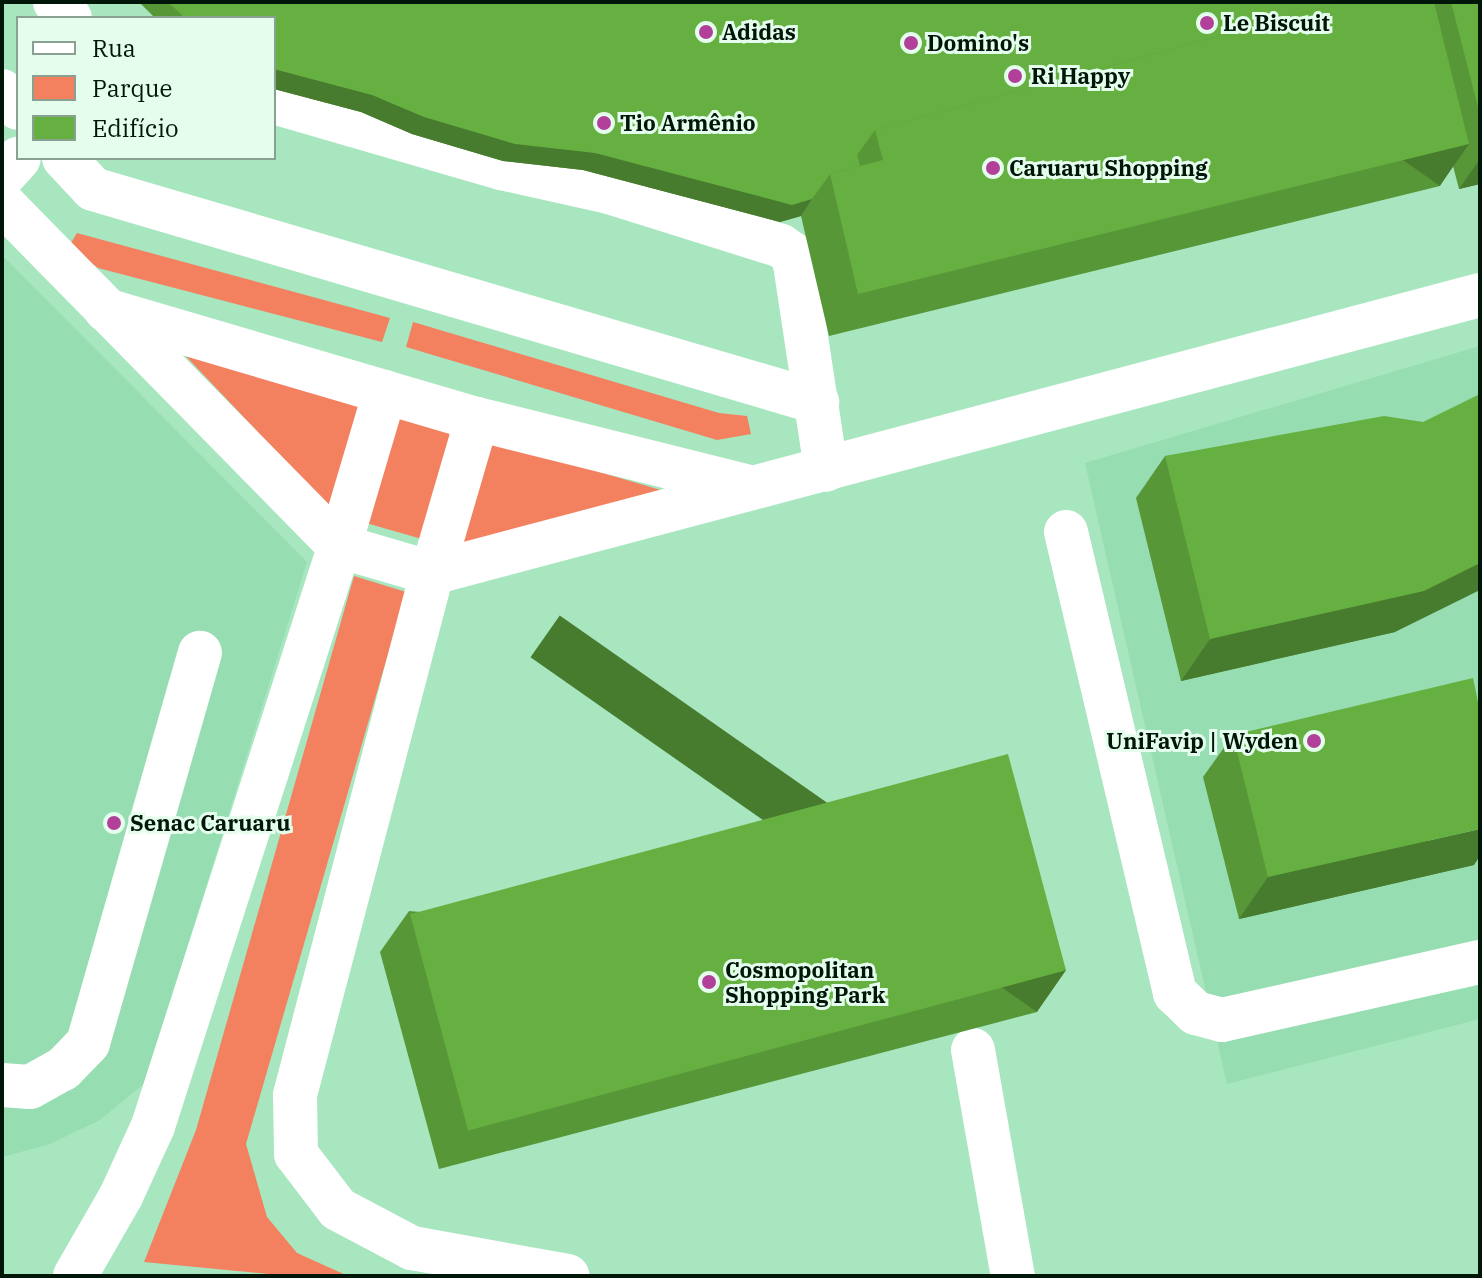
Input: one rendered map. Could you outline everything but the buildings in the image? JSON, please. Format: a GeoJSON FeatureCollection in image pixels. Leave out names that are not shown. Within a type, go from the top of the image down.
{"type":"FeatureCollection","features":[{"type":"Feature","properties":{"kind":"street"},"geometry":{"type":"LineString","coordinates":[[2,91],[16,106]]}},
{"type":"Feature","properties":{"kind":"street"},"geometry":{"type":"LineString","coordinates":[[276,103],[512,171],[609,192],[781,246],[791,253],[795,264],[826,470]]}},
{"type":"Feature","properties":{"kind":"street"},"geometry":{"type":"LineString","coordinates":[[2,177],[17,160]]}},
{"type":"Feature","properties":{"kind":"street"},"geometry":{"type":"LineString","coordinates":[[66,160],[93,189],[817,402]]}},
{"type":"Feature","properties":{"kind":"street"},"geometry":{"type":"LineString","coordinates":[[2,203],[339,546],[432,573],[1480,295]]}},
{"type":"Feature","properties":{"kind":"street"},"geometry":{"type":"LineString","coordinates":[[103,309],[477,419],[747,487]]}},
{"type":"Feature","properties":{"kind":"street"},"geometry":{"type":"LineString","coordinates":[[75,1276],[121,1196],[153,1126],[339,546],[385,392]]}},
{"type":"Feature","properties":{"kind":"street"},"geometry":{"type":"LineString","coordinates":[[477,419],[432,573],[295,1095],[296,1154],[338,1209],[412,1248],[567,1276]]}},
{"type":"Feature","properties":{"kind":"street"},"geometry":{"type":"LineString","coordinates":[[1066,532],[1175,993],[1196,1013],[1222,1020],[1480,962]]}},
{"type":"Feature","properties":{"kind":"street"},"geometry":{"type":"LineString","coordinates":[[2,1085],[30,1087],[63,1069],[88,1043],[200,653]]}},
{"type":"Feature","properties":{"kind":"street"},"geometry":{"type":"LineString","coordinates":[[973,1050],[1013,1276]]}},
{"type":"Feature","properties":{"kind":"shaded area","name":"Senac Caruaru"},"geometry":{"type":"Polygon","coordinates":[[[2,255],[307,562],[145,1083],[100,1120],[50,1144],[2,1157],[2,255]]]}},
{"type":"Feature","properties":{"kind":"shaded area","name":"UniFavip | Wyden"},"geometry":{"type":"Polygon","coordinates":[[[1480,346],[1480,1019],[1227,1084],[1085,463],[1480,346]]]}},
{"type":"Feature","properties":{"kind":"green space"},"geometry":{"type":"Polygon","coordinates":[[[77,233],[390,318],[382,342],[98,268],[69,246],[77,233]]]}},
{"type":"Feature","properties":{"kind":"green space"},"geometry":{"type":"Polygon","coordinates":[[[413,322],[719,413],[747,416],[751,434],[717,440],[406,347],[413,322]]]}},
{"type":"Feature","properties":{"kind":"green space"},"geometry":{"type":"Polygon","coordinates":[[[179,349],[362,403],[331,509],[179,349]]]}},
{"type":"Feature","properties":{"kind":"green space"},"geometry":{"type":"Polygon","coordinates":[[[396,412],[453,428],[421,539],[364,523],[396,412]]]}},
{"type":"Feature","properties":{"kind":"green space"},"geometry":{"type":"Polygon","coordinates":[[[490,440],[664,491],[458,546],[490,440]]]}},
{"type":"Feature","properties":{"kind":"green space"},"geometry":{"type":"Polygon","coordinates":[[[354,576],[406,592],[246,1144],[267,1217],[297,1253],[348,1276],[289,1276],[144,1262],[196,1130],[354,576]]]}},
{"type":"Feature","properties":{"kind":"place","name":"Le Biscuit"},"geometry":{"type":"Point","coordinates":[1207,23]}},
{"type":"Feature","properties":{"kind":"place","name":"Adidas"},"geometry":{"type":"Point","coordinates":[706,32]}},
{"type":"Feature","properties":{"kind":"place","name":"Domino's"},"geometry":{"type":"Point","coordinates":[911,43]}},
{"type":"Feature","properties":{"kind":"place","name":"Ri Happy"},"geometry":{"type":"Point","coordinates":[1015,76]}},
{"type":"Feature","properties":{"kind":"place","name":"Tio Armênio"},"geometry":{"type":"Point","coordinates":[604,123]}},
{"type":"Feature","properties":{"kind":"place","name":"Caruaru Shopping"},"geometry":{"type":"Point","coordinates":[993,168]}},
{"type":"Feature","properties":{"kind":"place","name":"UniFavip | Wyden"},"geometry":{"type":"Point","coordinates":[1314,741]}},
{"type":"Feature","properties":{"kind":"place","name":"Senac Caruaru"},"geometry":{"type":"Point","coordinates":[114,823]}},
{"type":"Feature","properties":{"kind":"place","name":"Cosmopolitan Shopping Park"},"geometry":{"type":"Point","coordinates":[709,982]}}]}
